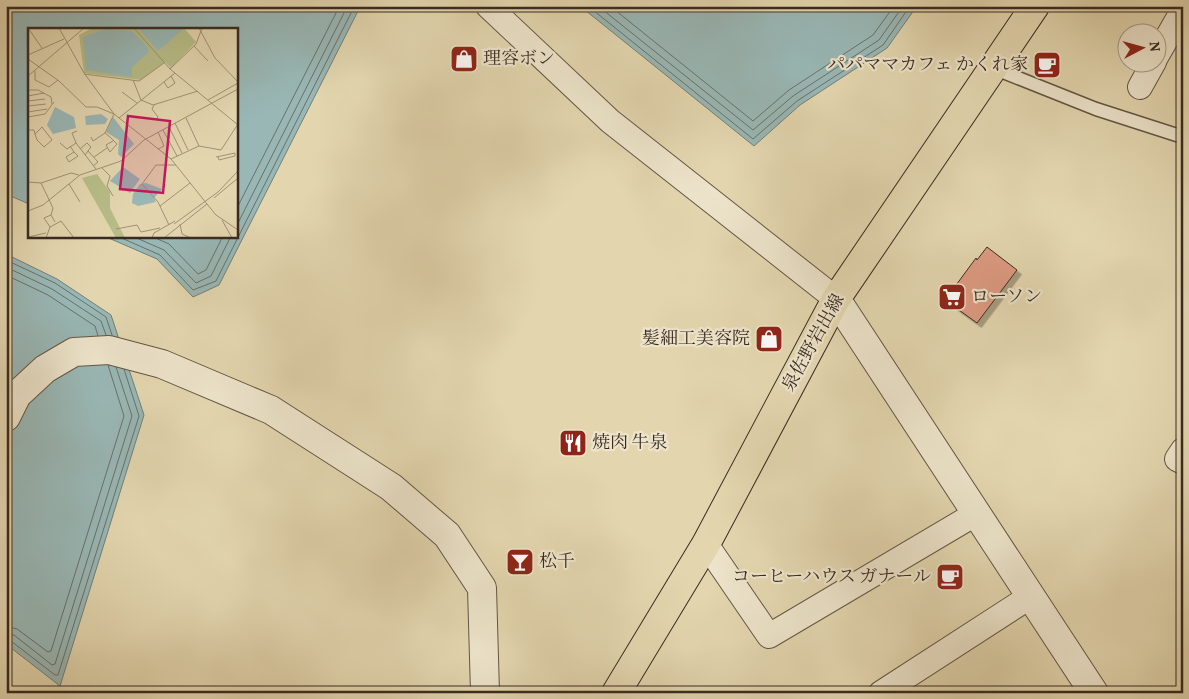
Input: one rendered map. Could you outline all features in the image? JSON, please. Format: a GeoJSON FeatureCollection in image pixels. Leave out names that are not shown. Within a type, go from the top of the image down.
{"type":"FeatureCollection","features":[{"type":"Feature","properties":{"kind":"main road","name":"泉佐野岩出線"},"geometry":{"type":"LineString","coordinates":[[616,693],[706,544],[836,299],[1035,6]]}},
{"type":"Feature","properties":{"kind":"street"},"geometry":{"type":"LineString","coordinates":[[488,6],[610,121],[836,299],[1031,596],[1090,691]]}},
{"type":"Feature","properties":{"kind":"street"},"geometry":{"type":"LineString","coordinates":[[1166,40],[1183,10]]}},
{"type":"Feature","properties":{"kind":"street"},"geometry":{"type":"LineString","coordinates":[[1140,88],[1149,72]]}},
{"type":"Feature","properties":{"kind":"street"},"geometry":{"type":"LineString","coordinates":[[6,417],[17,395],[45,369],[74,352],[109,350],[162,364],[271,410],[391,487],[446,535],[482,588],[485,693]]}},
{"type":"Feature","properties":{"kind":"street"},"geometry":{"type":"LineString","coordinates":[[1183,450],[1177,459],[1183,462]]}},
{"type":"Feature","properties":{"kind":"street"},"geometry":{"type":"LineString","coordinates":[[706,544],[769,636],[977,513]]}},
{"type":"Feature","properties":{"kind":"street"},"geometry":{"type":"LineString","coordinates":[[881,693],[1031,596]]}},
{"type":"Feature","properties":{"kind":"lane"},"geometry":{"type":"LineString","coordinates":[[993,68],[1096,109],[1183,137]]}},
{"type":"Feature","properties":{"kind":"water"},"geometry":{"type":"Polygon","coordinates":[[[6,6],[355,6],[357,13],[219,285],[193,297],[157,259],[109,238],[238,238],[238,28],[28,28],[28,204],[6,194],[6,6]]]}},
{"type":"Feature","properties":{"kind":"water"},"geometry":{"type":"Polygon","coordinates":[[[580,6],[917,6],[887,48],[800,105],[754,146],[580,6]]]}},
{"type":"Feature","properties":{"kind":"water"},"geometry":{"type":"Polygon","coordinates":[[[6,254],[57,279],[111,315],[144,415],[60,686],[6,644],[6,254]]]}},
{"type":"Feature","properties":{"kind":"building"},"geometry":{"type":"Polygon","coordinates":[[[987,247],[1017,270],[977,323],[945,300],[976,258],[977,260],[987,247]]]}},
{"type":"Feature","properties":{"kind":"place","name":"理容ボン"},"geometry":{"type":"Point","coordinates":[464,59]}},
{"type":"Feature","properties":{"kind":"place","name":"パパママカフェ かくれ家"},"geometry":{"type":"Point","coordinates":[1047,65]}},
{"type":"Feature","properties":{"kind":"place","name":"ローソン"},"geometry":{"type":"Point","coordinates":[952,297]}},
{"type":"Feature","properties":{"kind":"place","name":"髪細工美容院"},"geometry":{"type":"Point","coordinates":[769,339]}},
{"type":"Feature","properties":{"kind":"place","name":"焼肉 牛泉"},"geometry":{"type":"Point","coordinates":[573,443]}},
{"type":"Feature","properties":{"kind":"place","name":"松千"},"geometry":{"type":"Point","coordinates":[520,562]}},
{"type":"Feature","properties":{"kind":"place","name":"コーヒーハウス ガナール"},"geometry":{"type":"Point","coordinates":[950,577]}}]}
